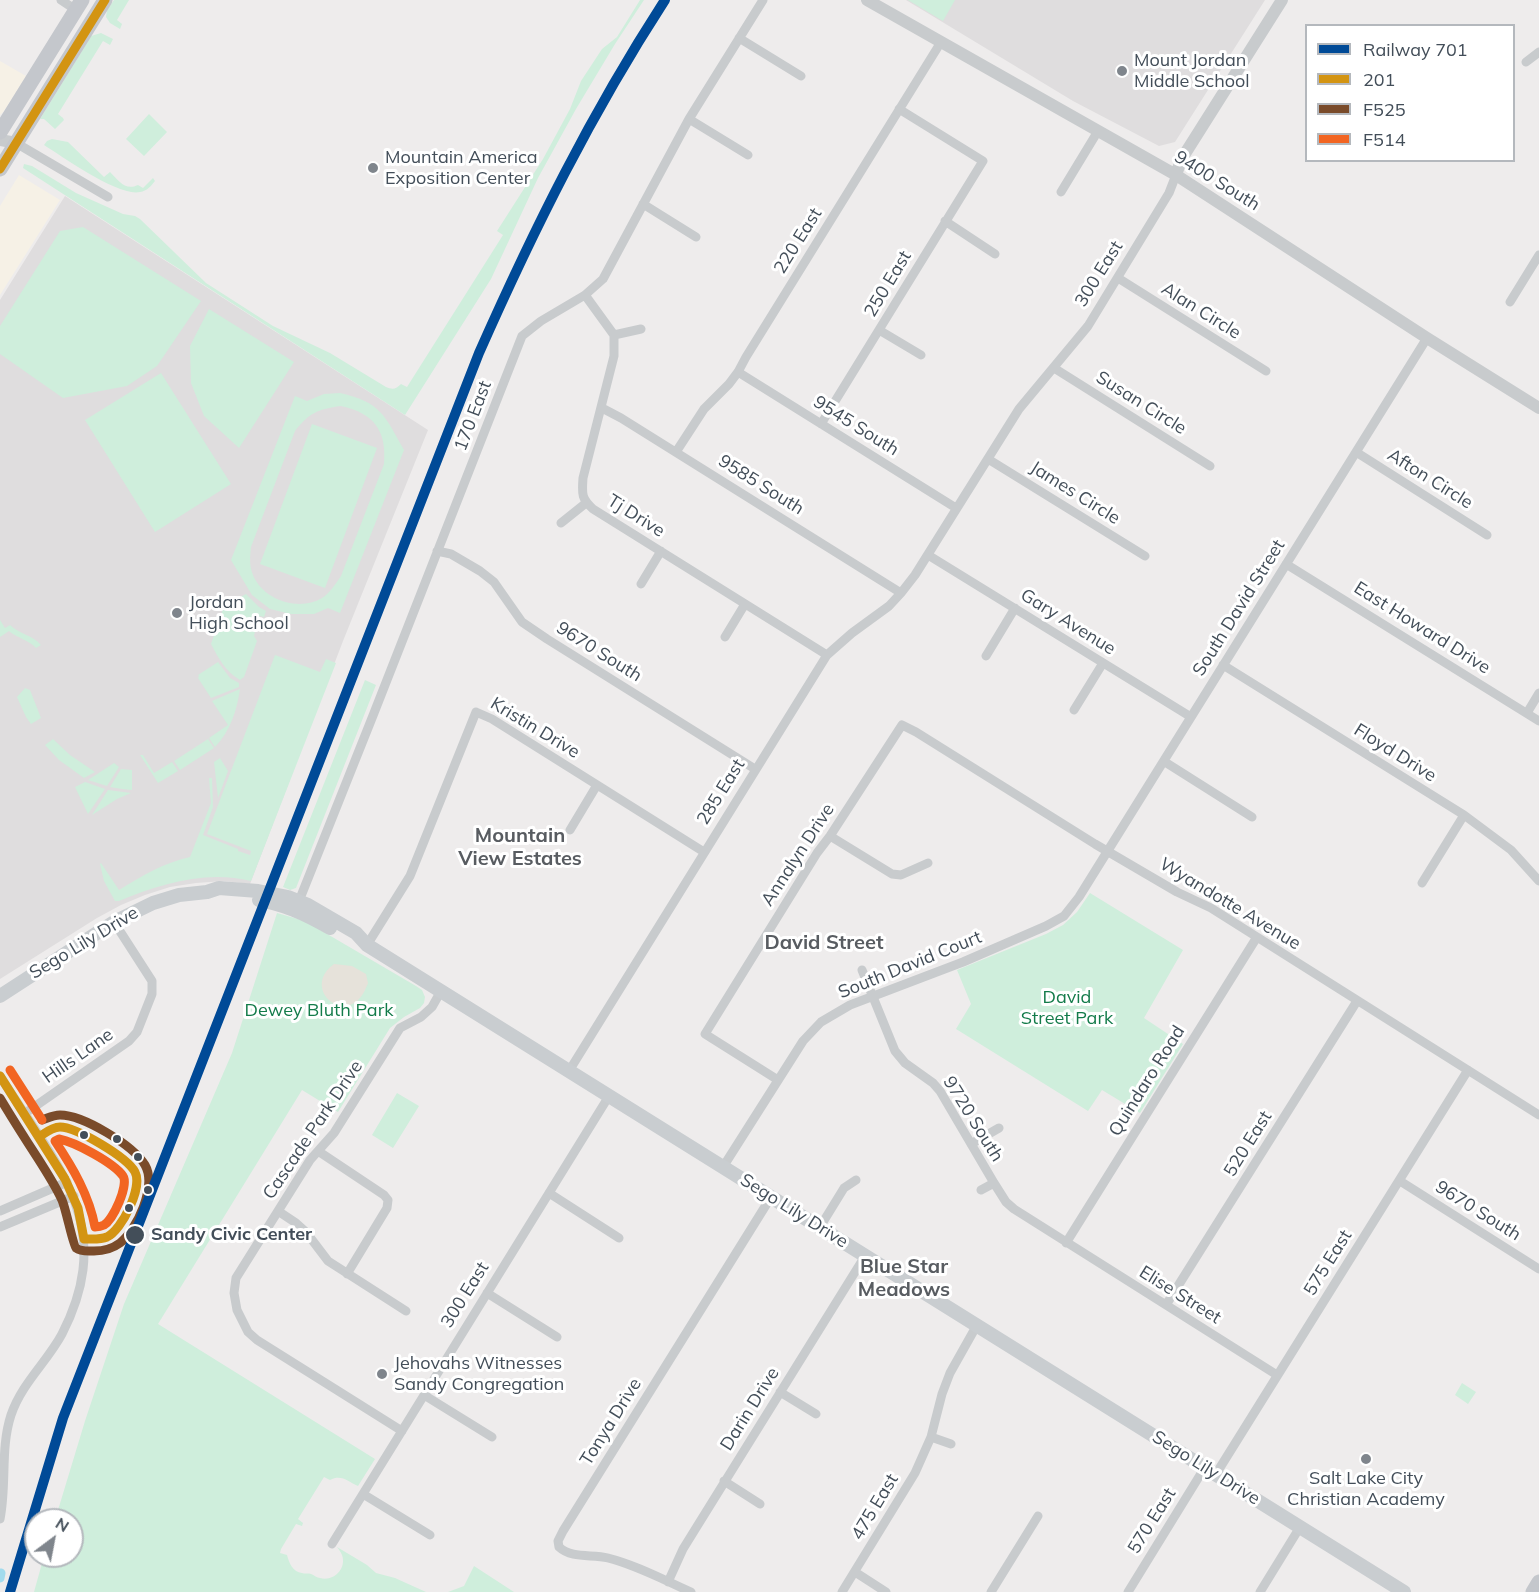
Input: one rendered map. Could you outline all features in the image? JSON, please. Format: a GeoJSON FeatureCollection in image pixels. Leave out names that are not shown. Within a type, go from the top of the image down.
{"type":"FeatureCollection","features":[{"type":"Feature","properties":{"kind":"main road"},"geometry":{"type":"LineString","coordinates":[[0,169],[105,0]]}},
{"type":"Feature","properties":{"kind":"main road"},"geometry":{"type":"LineString","coordinates":[[0,132],[79,5]]}},
{"type":"Feature","properties":{"kind":"main road","name":"Sego Lily Drive"},"geometry":{"type":"LineString","coordinates":[[0,996],[114,922],[165,898],[219,888],[275,894],[308,904],[356,933],[367,945],[1404,1592]]}},
{"type":"Feature","properties":{"kind":"main road","name":"Sego Lily Drive"},"geometry":{"type":"LineString","coordinates":[[207,892],[220,897],[256,900],[284,906],[313,918],[352,941],[367,945]]}},
{"type":"Feature","properties":{"kind":"main road"},"geometry":{"type":"LineString","coordinates":[[1533,1592],[1539,1582]]}},
{"type":"Feature","properties":{"kind":"street"},"geometry":{"type":"LineString","coordinates":[[61,0],[79,5]]}},
{"type":"Feature","properties":{"kind":"street","name":"170 East"},"geometry":{"type":"LineString","coordinates":[[299,901],[522,336],[542,321],[585,296],[603,279],[689,119],[763,0]]}},
{"type":"Feature","properties":{"kind":"street","name":"9400 South"},"geometry":{"type":"LineString","coordinates":[[867,0],[1176,175],[1539,408]]}},
{"type":"Feature","properties":{"kind":"street","name":"300 East"},"geometry":{"type":"LineString","coordinates":[[928,555],[1019,409],[1088,326],[1169,193],[1181,160],[1282,0]]}},
{"type":"Feature","properties":{"kind":"street"},"geometry":{"type":"LineString","coordinates":[[740,38],[801,76]]}},
{"type":"Feature","properties":{"kind":"street","name":"220 East"},"geometry":{"type":"LineString","coordinates":[[676,452],[704,409],[738,372],[941,42]]}},
{"type":"Feature","properties":{"kind":"street"},"geometry":{"type":"LineString","coordinates":[[1526,62],[1539,52]]}},
{"type":"Feature","properties":{"kind":"street","name":"250 East"},"geometry":{"type":"LineString","coordinates":[[821,424],[983,161],[899,110]]}},
{"type":"Feature","properties":{"kind":"street"},"geometry":{"type":"LineString","coordinates":[[689,119],[747,155]]}},
{"type":"Feature","properties":{"kind":"street"},"geometry":{"type":"LineString","coordinates":[[1061,192],[1098,130]]}},
{"type":"Feature","properties":{"kind":"street"},"geometry":{"type":"LineString","coordinates":[[0,132],[108,197]]}},
{"type":"Feature","properties":{"kind":"street"},"geometry":{"type":"LineString","coordinates":[[644,204],[696,237]]}},
{"type":"Feature","properties":{"kind":"street"},"geometry":{"type":"LineString","coordinates":[[945,221],[994,254]]}},
{"type":"Feature","properties":{"kind":"street"},"geometry":{"type":"LineString","coordinates":[[1510,302],[1537,261]]}},
{"type":"Feature","properties":{"kind":"street","name":"Alan Circle"},"geometry":{"type":"LineString","coordinates":[[1118,278],[1266,371]]}},
{"type":"Feature","properties":{"kind":"street"},"geometry":{"type":"LineString","coordinates":[[585,296],[614,335],[641,329]]}},
{"type":"Feature","properties":{"kind":"street"},"geometry":{"type":"LineString","coordinates":[[879,330],[921,355]]}},
{"type":"Feature","properties":{"kind":"street","name":"Tj Drive"},"geometry":{"type":"LineString","coordinates":[[614,335],[614,356],[583,478],[582,493],[586,502],[827,655]]}},
{"type":"Feature","properties":{"kind":"street","name":"South David Street"},"geometry":{"type":"LineString","coordinates":[[1079,897],[1427,338]]}},
{"type":"Feature","properties":{"kind":"street","name":"Susan Circle"},"geometry":{"type":"LineString","coordinates":[[1054,368],[1210,466]]}},
{"type":"Feature","properties":{"kind":"street","name":"9545 South"},"geometry":{"type":"LineString","coordinates":[[738,372],[956,508]]}},
{"type":"Feature","properties":{"kind":"street","name":"9585 South"},"geometry":{"type":"LineString","coordinates":[[602,408],[621,417],[901,594]]}},
{"type":"Feature","properties":{"kind":"street","name":"Afton Circle"},"geometry":{"type":"LineString","coordinates":[[1356,452],[1488,534]]}},
{"type":"Feature","properties":{"kind":"street","name":"James Circle"},"geometry":{"type":"LineString","coordinates":[[988,459],[1145,556]]}},
{"type":"Feature","properties":{"kind":"street"},"geometry":{"type":"LineString","coordinates":[[561,523],[586,502]]}},
{"type":"Feature","properties":{"kind":"street","name":"9670 South"},"geometry":{"type":"LineString","coordinates":[[438,551],[451,554],[494,582],[522,622],[754,769]]}},
{"type":"Feature","properties":{"kind":"street"},"geometry":{"type":"LineString","coordinates":[[641,584],[661,551]]}},
{"type":"Feature","properties":{"kind":"street","name":"285 East"},"geometry":{"type":"LineString","coordinates":[[569,1071],[754,769],[827,655],[889,606],[901,594],[928,555]]}},
{"type":"Feature","properties":{"kind":"street","name":"Gary Avenue"},"geometry":{"type":"LineString","coordinates":[[928,555],[1191,717]]}},
{"type":"Feature","properties":{"kind":"street","name":"East Howard Drive"},"geometry":{"type":"LineString","coordinates":[[1286,564],[1539,721]]}},
{"type":"Feature","properties":{"kind":"street"},"geometry":{"type":"LineString","coordinates":[[725,637],[745,604]]}},
{"type":"Feature","properties":{"kind":"street"},"geometry":{"type":"LineString","coordinates":[[986,656],[1015,608]]}},
{"type":"Feature","properties":{"kind":"street"},"geometry":{"type":"LineString","coordinates":[[1074,710],[1103,663]]}},
{"type":"Feature","properties":{"kind":"street","name":"Floyd Drive"},"geometry":{"type":"LineString","coordinates":[[1223,665],[1464,815],[1511,850],[1539,881]]}},
{"type":"Feature","properties":{"kind":"street"},"geometry":{"type":"LineString","coordinates":[[1527,713],[1539,693]]}},
{"type":"Feature","properties":{"kind":"street","name":"Kristin Drive"},"geometry":{"type":"LineString","coordinates":[[367,945],[410,876],[476,712],[492,719],[704,852]]}},
{"type":"Feature","properties":{"kind":"street","name":"Annalyn Drive"},"geometry":{"type":"LineString","coordinates":[[778,1080],[705,1034],[817,853],[902,726]]}},
{"type":"Feature","properties":{"kind":"street","name":"Wyandotte Avenue"},"geometry":{"type":"LineString","coordinates":[[902,726],[916,732],[1177,892],[1257,937],[1539,1115]]}},
{"type":"Feature","properties":{"kind":"street"},"geometry":{"type":"LineString","coordinates":[[1165,762],[1252,817]]}},
{"type":"Feature","properties":{"kind":"street"},"geometry":{"type":"LineString","coordinates":[[570,830],[597,785]]}},
{"type":"Feature","properties":{"kind":"street"},"geometry":{"type":"LineString","coordinates":[[1422,884],[1464,815]]}},
{"type":"Feature","properties":{"kind":"street"},"geometry":{"type":"LineString","coordinates":[[830,836],[892,874],[901,875],[928,863]]}},
{"type":"Feature","properties":{"kind":"street","name":"South David Court"},"geometry":{"type":"LineString","coordinates":[[778,1080],[803,1041],[816,1027],[835,1014],[850,1005],[963,962],[1046,926],[1064,916],[1079,897]]}},
{"type":"Feature","properties":{"kind":"street","name":"Hills Lane"},"geometry":{"type":"LineString","coordinates":[[24,1114],[129,1041],[137,1032],[152,994],[152,981],[114,922]]}},
{"type":"Feature","properties":{"kind":"street","name":"Quindaro Road"},"geometry":{"type":"LineString","coordinates":[[1066,1243],[1257,937]]}},
{"type":"Feature","properties":{"kind":"street","name":"9720 South"},"geometry":{"type":"LineString","coordinates":[[862,970],[895,1051],[905,1063],[933,1083],[940,1091],[1006,1202],[1066,1243]]}},
{"type":"Feature","properties":{"kind":"street","name":"Cascade Park Drive"},"geometry":{"type":"LineString","coordinates":[[402,1431],[257,1340],[242,1322],[234,1293],[236,1278],[310,1160],[334,1133],[400,1028],[421,1017],[432,1007],[441,990]]}},
{"type":"Feature","properties":{"kind":"street","name":"520 East"},"geometry":{"type":"LineString","coordinates":[[1166,1305],[1357,1001]]}},
{"type":"Feature","properties":{"kind":"street","name":"575 East"},"geometry":{"type":"LineString","coordinates":[[1210,1471],[1277,1375],[1468,1070]]}},
{"type":"Feature","properties":{"kind":"street"},"geometry":{"type":"LineString","coordinates":[[0,1076],[67,1182],[80,1215],[84,1239],[84,1264],[80,1290],[72,1314],[49,1355],[20,1394],[11,1416],[4,1450],[3,1499],[0,1519]]}},
{"type":"Feature","properties":{"kind":"street"},"geometry":{"type":"LineString","coordinates":[[723,1167],[778,1080]]}},
{"type":"Feature","properties":{"kind":"street","name":"300 East"},"geometry":{"type":"LineString","coordinates":[[332,1544],[609,1096]]}},
{"type":"Feature","properties":{"kind":"street"},"geometry":{"type":"LineString","coordinates":[[971,1144],[999,1128]]}},
{"type":"Feature","properties":{"kind":"street"},"geometry":{"type":"LineString","coordinates":[[318,1151],[384,1195],[388,1200],[387,1208],[347,1274]]}},
{"type":"Feature","properties":{"kind":"street"},"geometry":{"type":"LineString","coordinates":[[819,1227],[844,1188],[856,1180]]}},
{"type":"Feature","properties":{"kind":"street","name":"9670 South"},"geometry":{"type":"LineString","coordinates":[[1400,1181],[1539,1269]]}},
{"type":"Feature","properties":{"kind":"street"},"geometry":{"type":"LineString","coordinates":[[0,1211],[67,1182]]}},
{"type":"Feature","properties":{"kind":"street"},"geometry":{"type":"LineString","coordinates":[[981,1190],[994,1183]]}},
{"type":"Feature","properties":{"kind":"street"},"geometry":{"type":"LineString","coordinates":[[549,1193],[619,1238]]}},
{"type":"Feature","properties":{"kind":"street"},"geometry":{"type":"LineString","coordinates":[[0,1227],[74,1196]]}},
{"type":"Feature","properties":{"kind":"street","name":"Tonya Drive"},"geometry":{"type":"LineString","coordinates":[[691,1592],[609,1558],[567,1553],[559,1546],[558,1541],[771,1197]]}},
{"type":"Feature","properties":{"kind":"street"},"geometry":{"type":"LineString","coordinates":[[278,1211],[301,1227],[333,1266],[406,1311]]}},
{"type":"Feature","properties":{"kind":"street","name":"Elise Street"},"geometry":{"type":"LineString","coordinates":[[1066,1243],[1277,1375]]}},
{"type":"Feature","properties":{"kind":"street","name":"Darin Drive"},"geometry":{"type":"LineString","coordinates":[[669,1582],[684,1549],[724,1481],[865,1256]]}},
{"type":"Feature","properties":{"kind":"street"},"geometry":{"type":"LineString","coordinates":[[487,1293],[557,1337]]}},
{"type":"Feature","properties":{"kind":"street","name":"475 East"},"geometry":{"type":"LineString","coordinates":[[842,1592],[906,1490],[924,1456],[950,1373],[977,1325]]}},
{"type":"Feature","properties":{"kind":"street"},"geometry":{"type":"LineString","coordinates":[[780,1392],[816,1414]]}},
{"type":"Feature","properties":{"kind":"street"},"geometry":{"type":"LineString","coordinates":[[424,1395],[492,1437]]}},
{"type":"Feature","properties":{"kind":"street"},"geometry":{"type":"LineString","coordinates":[[931,1437],[951,1444]]}},
{"type":"Feature","properties":{"kind":"street","name":"570 East"},"geometry":{"type":"LineString","coordinates":[[1128,1592],[1210,1471]]}},
{"type":"Feature","properties":{"kind":"street"},"geometry":{"type":"LineString","coordinates":[[724,1481],[760,1504]]}},
{"type":"Feature","properties":{"kind":"street"},"geometry":{"type":"LineString","coordinates":[[363,1494],[430,1535]]}},
{"type":"Feature","properties":{"kind":"street"},"geometry":{"type":"LineString","coordinates":[[991,1592],[1038,1516]]}},
{"type":"Feature","properties":{"kind":"street"},"geometry":{"type":"LineString","coordinates":[[1260,1592],[1300,1527]]}},
{"type":"Feature","properties":{"kind":"street"},"geometry":{"type":"LineString","coordinates":[[855,1572],[886,1592]]}},
{"type":"Feature","properties":{"kind":"shaded area","name":"Mount Jordan Middle School"},"geometry":{"type":"Polygon","coordinates":[[[906,0],[1265,0],[1175,142],[1159,146],[1073,101],[906,0]]]}},
{"type":"Feature","properties":{"kind":"shaded area"},"geometry":{"type":"Polygon","coordinates":[[[0,61],[26,76],[0,115],[0,61]]]}},
{"type":"Feature","properties":{"kind":"shaded area"},"geometry":{"type":"Polygon","coordinates":[[[19,175],[60,200],[0,295],[0,206],[19,175]]]}},
{"type":"Feature","properties":{"kind":"shaded area","name":"Jordan High School"},"geometry":{"type":"Polygon","coordinates":[[[65,196],[428,430],[343,641],[250,884],[224,881],[196,883],[170,887],[145,895],[97,918],[0,979],[0,300],[65,196]]]}},
{"type":"Feature","properties":{"kind":"green space"},"geometry":{"type":"Polygon","coordinates":[[[114,0],[129,0],[117,20],[122,24],[120,29],[110,23],[106,17],[107,10],[114,0]]]}},
{"type":"Feature","properties":{"kind":"green space"},"geometry":{"type":"Polygon","coordinates":[[[640,0],[644,0],[576,109],[538,178],[491,279],[405,415],[23,168],[24,164],[32,166],[76,193],[123,214],[135,216],[206,283],[273,326],[330,353],[386,387],[394,388],[401,384],[407,387],[503,235],[497,231],[543,159],[570,109],[581,81],[602,49],[617,37],[640,0]]]}},
{"type":"Feature","properties":{"kind":"green space"},"geometry":{"type":"Polygon","coordinates":[[[908,0],[955,0],[943,21],[908,0]]]}},
{"type":"Feature","properties":{"kind":"green space"},"geometry":{"type":"Polygon","coordinates":[[[101,33],[113,39],[110,45],[103,41],[58,114],[64,120],[55,129],[44,119],[40,119],[91,36],[101,33]]]}},
{"type":"Feature","properties":{"kind":"green space"},"geometry":{"type":"Polygon","coordinates":[[[149,114],[167,132],[144,156],[126,139],[149,114]]]}},
{"type":"Feature","properties":{"kind":"green space"},"geometry":{"type":"Polygon","coordinates":[[[52,139],[68,142],[104,177],[110,172],[126,186],[138,185],[143,188],[153,178],[155,181],[140,192],[119,188],[91,175],[44,145],[52,139]]]}},
{"type":"Feature","properties":{"kind":"green space"},"geometry":{"type":"Polygon","coordinates":[[[83,227],[201,301],[157,366],[127,386],[63,398],[0,354],[0,326],[60,231],[83,227]]]}},
{"type":"Feature","properties":{"kind":"green space"},"geometry":{"type":"Polygon","coordinates":[[[209,309],[294,362],[239,448],[204,416],[191,383],[190,346],[209,309]]]}},
{"type":"Feature","properties":{"kind":"green space"},"geometry":{"type":"Polygon","coordinates":[[[161,373],[231,484],[155,532],[85,420],[161,373]]]}},
{"type":"Feature","properties":{"kind":"green space"},"geometry":{"type":"Polygon","coordinates":[[[340,393],[373,406],[386,419],[404,450],[340,613],[328,608],[314,614],[291,614],[270,609],[252,595],[231,560],[295,396],[307,401],[324,394],[340,393]],[[341,406],[320,410],[305,420],[295,431],[251,547],[251,568],[258,584],[273,597],[283,601],[303,604],[313,602],[325,596],[335,585],[341,576],[384,464],[383,442],[376,425],[362,413],[341,406]]]}},
{"type":"Feature","properties":{"kind":"green space"},"geometry":{"type":"Polygon","coordinates":[[[312,424],[377,448],[325,588],[260,564],[312,424]]]}},
{"type":"Feature","properties":{"kind":"green space"},"geometry":{"type":"Polygon","coordinates":[[[246,594],[266,611],[264,617],[260,616],[252,629],[255,631],[254,636],[257,641],[244,677],[240,680],[226,669],[211,644],[224,606],[246,594]]]}},
{"type":"Feature","properties":{"kind":"green space"},"geometry":{"type":"Polygon","coordinates":[[[0,620],[5,628],[10,625],[41,645],[36,648],[9,631],[0,637],[0,620]]]}},
{"type":"Feature","properties":{"kind":"green space"},"geometry":{"type":"Polygon","coordinates":[[[275,655],[320,672],[326,659],[336,663],[251,881],[217,877],[184,880],[115,901],[104,881],[100,864],[119,890],[161,867],[190,857],[211,803],[209,778],[212,778],[213,807],[203,835],[250,855],[251,851],[207,834],[275,655]]]}},
{"type":"Feature","properties":{"kind":"green space"},"geometry":{"type":"Polygon","coordinates":[[[218,662],[230,678],[239,683],[239,687],[211,698],[198,675],[218,662]]]}},
{"type":"Feature","properties":{"kind":"green space"},"geometry":{"type":"Polygon","coordinates":[[[365,680],[376,685],[296,888],[290,890],[283,887],[365,680]]]}},
{"type":"Feature","properties":{"kind":"green space"},"geometry":{"type":"Polygon","coordinates":[[[25,688],[30,690],[41,718],[31,724],[17,697],[25,688]]]}},
{"type":"Feature","properties":{"kind":"green space"},"geometry":{"type":"Polygon","coordinates":[[[240,689],[232,720],[225,735],[215,747],[209,738],[228,725],[212,701],[240,689]]]}},
{"type":"Feature","properties":{"kind":"green space"},"geometry":{"type":"Polygon","coordinates":[[[53,739],[70,755],[95,772],[84,778],[59,760],[45,745],[53,739]]]}},
{"type":"Feature","properties":{"kind":"green space"},"geometry":{"type":"Polygon","coordinates":[[[208,739],[214,748],[180,770],[174,761],[208,739]]]}},
{"type":"Feature","properties":{"kind":"green space"},"geometry":{"type":"Polygon","coordinates":[[[140,755],[143,755],[154,773],[172,762],[178,771],[158,783],[140,755]]]}},
{"type":"Feature","properties":{"kind":"green space"},"geometry":{"type":"Polygon","coordinates":[[[220,758],[228,771],[218,798],[214,762],[220,758]]]}},
{"type":"Feature","properties":{"kind":"green space"},"geometry":{"type":"Polygon","coordinates":[[[114,763],[119,767],[107,786],[88,780],[114,763]]]}},
{"type":"Feature","properties":{"kind":"green space"},"geometry":{"type":"Polygon","coordinates":[[[121,769],[132,770],[132,790],[110,787],[121,769]]]}},
{"type":"Feature","properties":{"kind":"green space"},"geometry":{"type":"Polygon","coordinates":[[[85,782],[105,789],[88,814],[75,787],[85,782]]]}},
{"type":"Feature","properties":{"kind":"green space"},"geometry":{"type":"Polygon","coordinates":[[[108,790],[131,793],[92,815],[108,790]]]}},
{"type":"Feature","properties":{"kind":"green space","name":"David Street Park"},"geometry":{"type":"Polygon","coordinates":[[[1090,893],[1183,950],[1144,1018],[1183,1044],[1140,1113],[1102,1090],[1088,1111],[956,1029],[971,1004],[957,970],[1063,925],[1077,912],[1090,893]]]}},
{"type":"Feature","properties":{"kind":"green space","name":"Dewey Bluth Park"},"geometry":{"type":"Polygon","coordinates":[[[277,913],[305,921],[416,986],[422,990],[425,997],[420,1008],[390,1028],[338,1112],[302,1090],[158,1324],[375,1459],[358,1486],[341,1478],[330,1480],[324,1477],[298,1519],[303,1523],[302,1526],[296,1524],[281,1549],[280,1553],[287,1555],[294,1569],[319,1578],[334,1576],[341,1569],[343,1560],[337,1547],[376,1573],[395,1578],[426,1592],[34,1592],[41,1568],[84,1568],[84,1508],[59,1508],[124,1304],[232,1053],[277,913]]]}},
{"type":"Feature","properties":{"kind":"green space"},"geometry":{"type":"Polygon","coordinates":[[[397,1093],[419,1106],[393,1148],[372,1135],[397,1093]]]}},
{"type":"Feature","properties":{"kind":"green space"},"geometry":{"type":"Polygon","coordinates":[[[1462,1383],[1476,1392],[1468,1404],[1455,1395],[1462,1383]]]}},
{"type":"Feature","properties":{"kind":"green space"},"geometry":{"type":"Polygon","coordinates":[[[474,1566],[514,1592],[448,1592],[464,1586],[474,1566]]]}},
{"type":"Feature","properties":{"kind":"sand"},"geometry":{"type":"Polygon","coordinates":[[[334,964],[352,966],[366,974],[368,983],[359,999],[351,1005],[342,1006],[334,1003],[323,991],[322,982],[325,973],[334,964]]]}},
{"type":"Feature","properties":{"kind":"waterway"},"geometry":{"type":"LineString","coordinates":[[0,1578],[1,1573]]}},
{"type":"Feature","properties":{"kind":"rail line","name":"701"},"geometry":{"type":"LineString","coordinates":[[10,1592],[63,1418],[479,353],[521,262],[588,129],[665,0]]}},
{"type":"Feature","properties":{"kind":"transit line","name":"201"},"geometry":{"type":"LineString","coordinates":[[0,169],[105,0]]}},
{"type":"Feature","properties":{"kind":"transit line","name":"F514"},"geometry":{"type":"LineString","coordinates":[[10,1070],[42,1120]]}},
{"type":"Feature","properties":{"kind":"transit line","name":"201"},"geometry":{"type":"LineString","coordinates":[[0,1076],[65,1179],[78,1208],[84,1239]]}},
{"type":"Feature","properties":{"kind":"transit line","name":"F525"},"geometry":{"type":"LineString","coordinates":[[0,1098],[59,1194],[76,1248],[82,1251],[97,1251],[117,1245],[133,1228],[143,1207],[149,1184],[145,1165],[119,1140],[81,1120],[60,1115],[42,1120]]}},
{"type":"Feature","properties":{"kind":"transit line","name":"201"},"geometry":{"type":"LineString","coordinates":[[39,1137],[54,1128],[67,1128],[89,1137],[112,1151],[135,1172],[137,1179],[134,1197],[119,1226],[107,1237],[84,1239]]}},
{"type":"Feature","properties":{"kind":"transit line","name":"F514"},"geometry":{"type":"LineString","coordinates":[[59,1139],[94,1154],[123,1176],[124,1187],[119,1202],[104,1225],[95,1227],[80,1182],[55,1141],[59,1139]]}},
{"type":"Feature","properties":{"kind":"place","name":"Mount Jordan Middle School"},"geometry":{"type":"Point","coordinates":[1122,71]}},
{"type":"Feature","properties":{"kind":"place","name":"Mountain America Exposition Center"},"geometry":{"type":"Point","coordinates":[373,168]}},
{"type":"Feature","properties":{"kind":"place","name":"Jordan High School"},"geometry":{"type":"Point","coordinates":[177,613]}},
{"type":"Feature","properties":{"kind":"place","name":"Sandy Civic Center"},"geometry":{"type":"Point","coordinates":[135,1235]}},
{"type":"Feature","properties":{"kind":"place","name":"Jehovahs Witnesses Sandy Congregation"},"geometry":{"type":"Point","coordinates":[382,1374]}},
{"type":"Feature","properties":{"kind":"place","name":"Salt Lake City Christian Academy"},"geometry":{"type":"Point","coordinates":[1366,1459]}},
{"type":"Feature","properties":{"kind":"district","name":"Mountain View Estates"},"geometry":{"type":"Point","coordinates":[520,848]}},
{"type":"Feature","properties":{"kind":"district","name":"David Street"},"geometry":{"type":"Point","coordinates":[824,943]}},
{"type":"Feature","properties":{"kind":"district","name":"Blue Star Meadows"},"geometry":{"type":"Point","coordinates":[904,1278]}}]}
